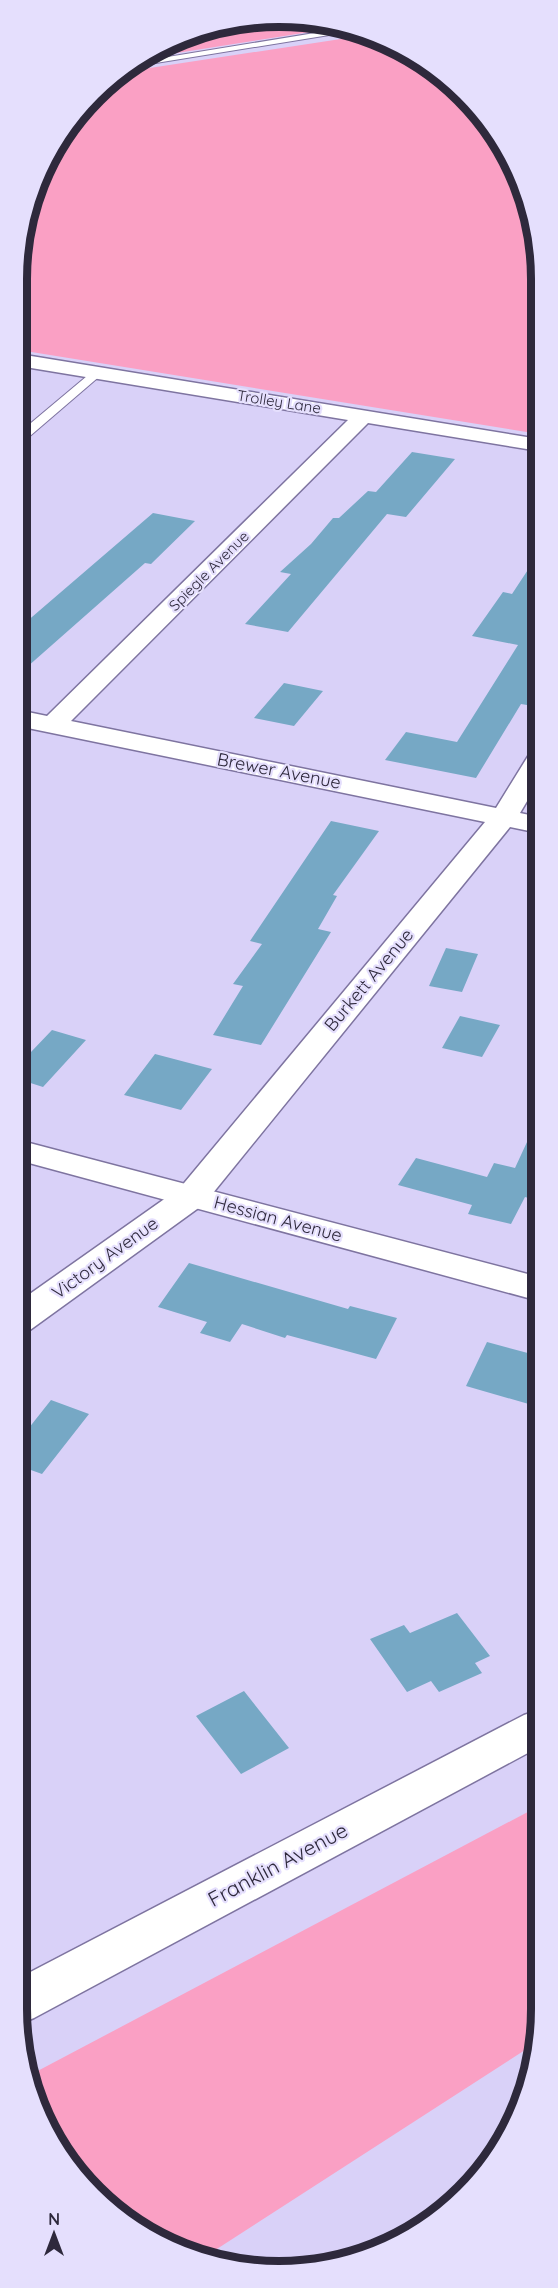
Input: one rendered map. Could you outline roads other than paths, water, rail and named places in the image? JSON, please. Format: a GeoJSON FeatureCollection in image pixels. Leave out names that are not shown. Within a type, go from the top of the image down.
{"type":"FeatureCollection","features":[{"type":"Feature","properties":{"kind":"street","name":"Trolley Lane"},"geometry":{"type":"LineString","coordinates":[[27,361],[531,444]]}},
{"type":"Feature","properties":{"kind":"street","name":"Spiegle Avenue"},"geometry":{"type":"LineString","coordinates":[[30,724],[364,416]]}},
{"type":"Feature","properties":{"kind":"street","name":"Brewer Avenue"},"geometry":{"type":"LineString","coordinates":[[30,724],[531,823]]}},
{"type":"Feature","properties":{"kind":"street","name":"Burkett Avenue"},"geometry":{"type":"LineString","coordinates":[[192,1196],[504,817],[531,772]]}},
{"type":"Feature","properties":{"kind":"street","name":"Hessian Avenue"},"geometry":{"type":"LineString","coordinates":[[27,1152],[531,1287]]}},
{"type":"Feature","properties":{"kind":"street","name":"Victory Avenue"},"geometry":{"type":"LineString","coordinates":[[27,1314],[192,1196]]}},
{"type":"Feature","properties":{"kind":"street","name":"Franklin Avenue"},"geometry":{"type":"LineString","coordinates":[[27,1997],[531,1731]]}},
{"type":"Feature","properties":{"kind":"lane"},"geometry":{"type":"LineString","coordinates":[[151,62],[332,33]]}},
{"type":"Feature","properties":{"kind":"lane"},"geometry":{"type":"LineString","coordinates":[[27,432],[97,373]]}}]}
